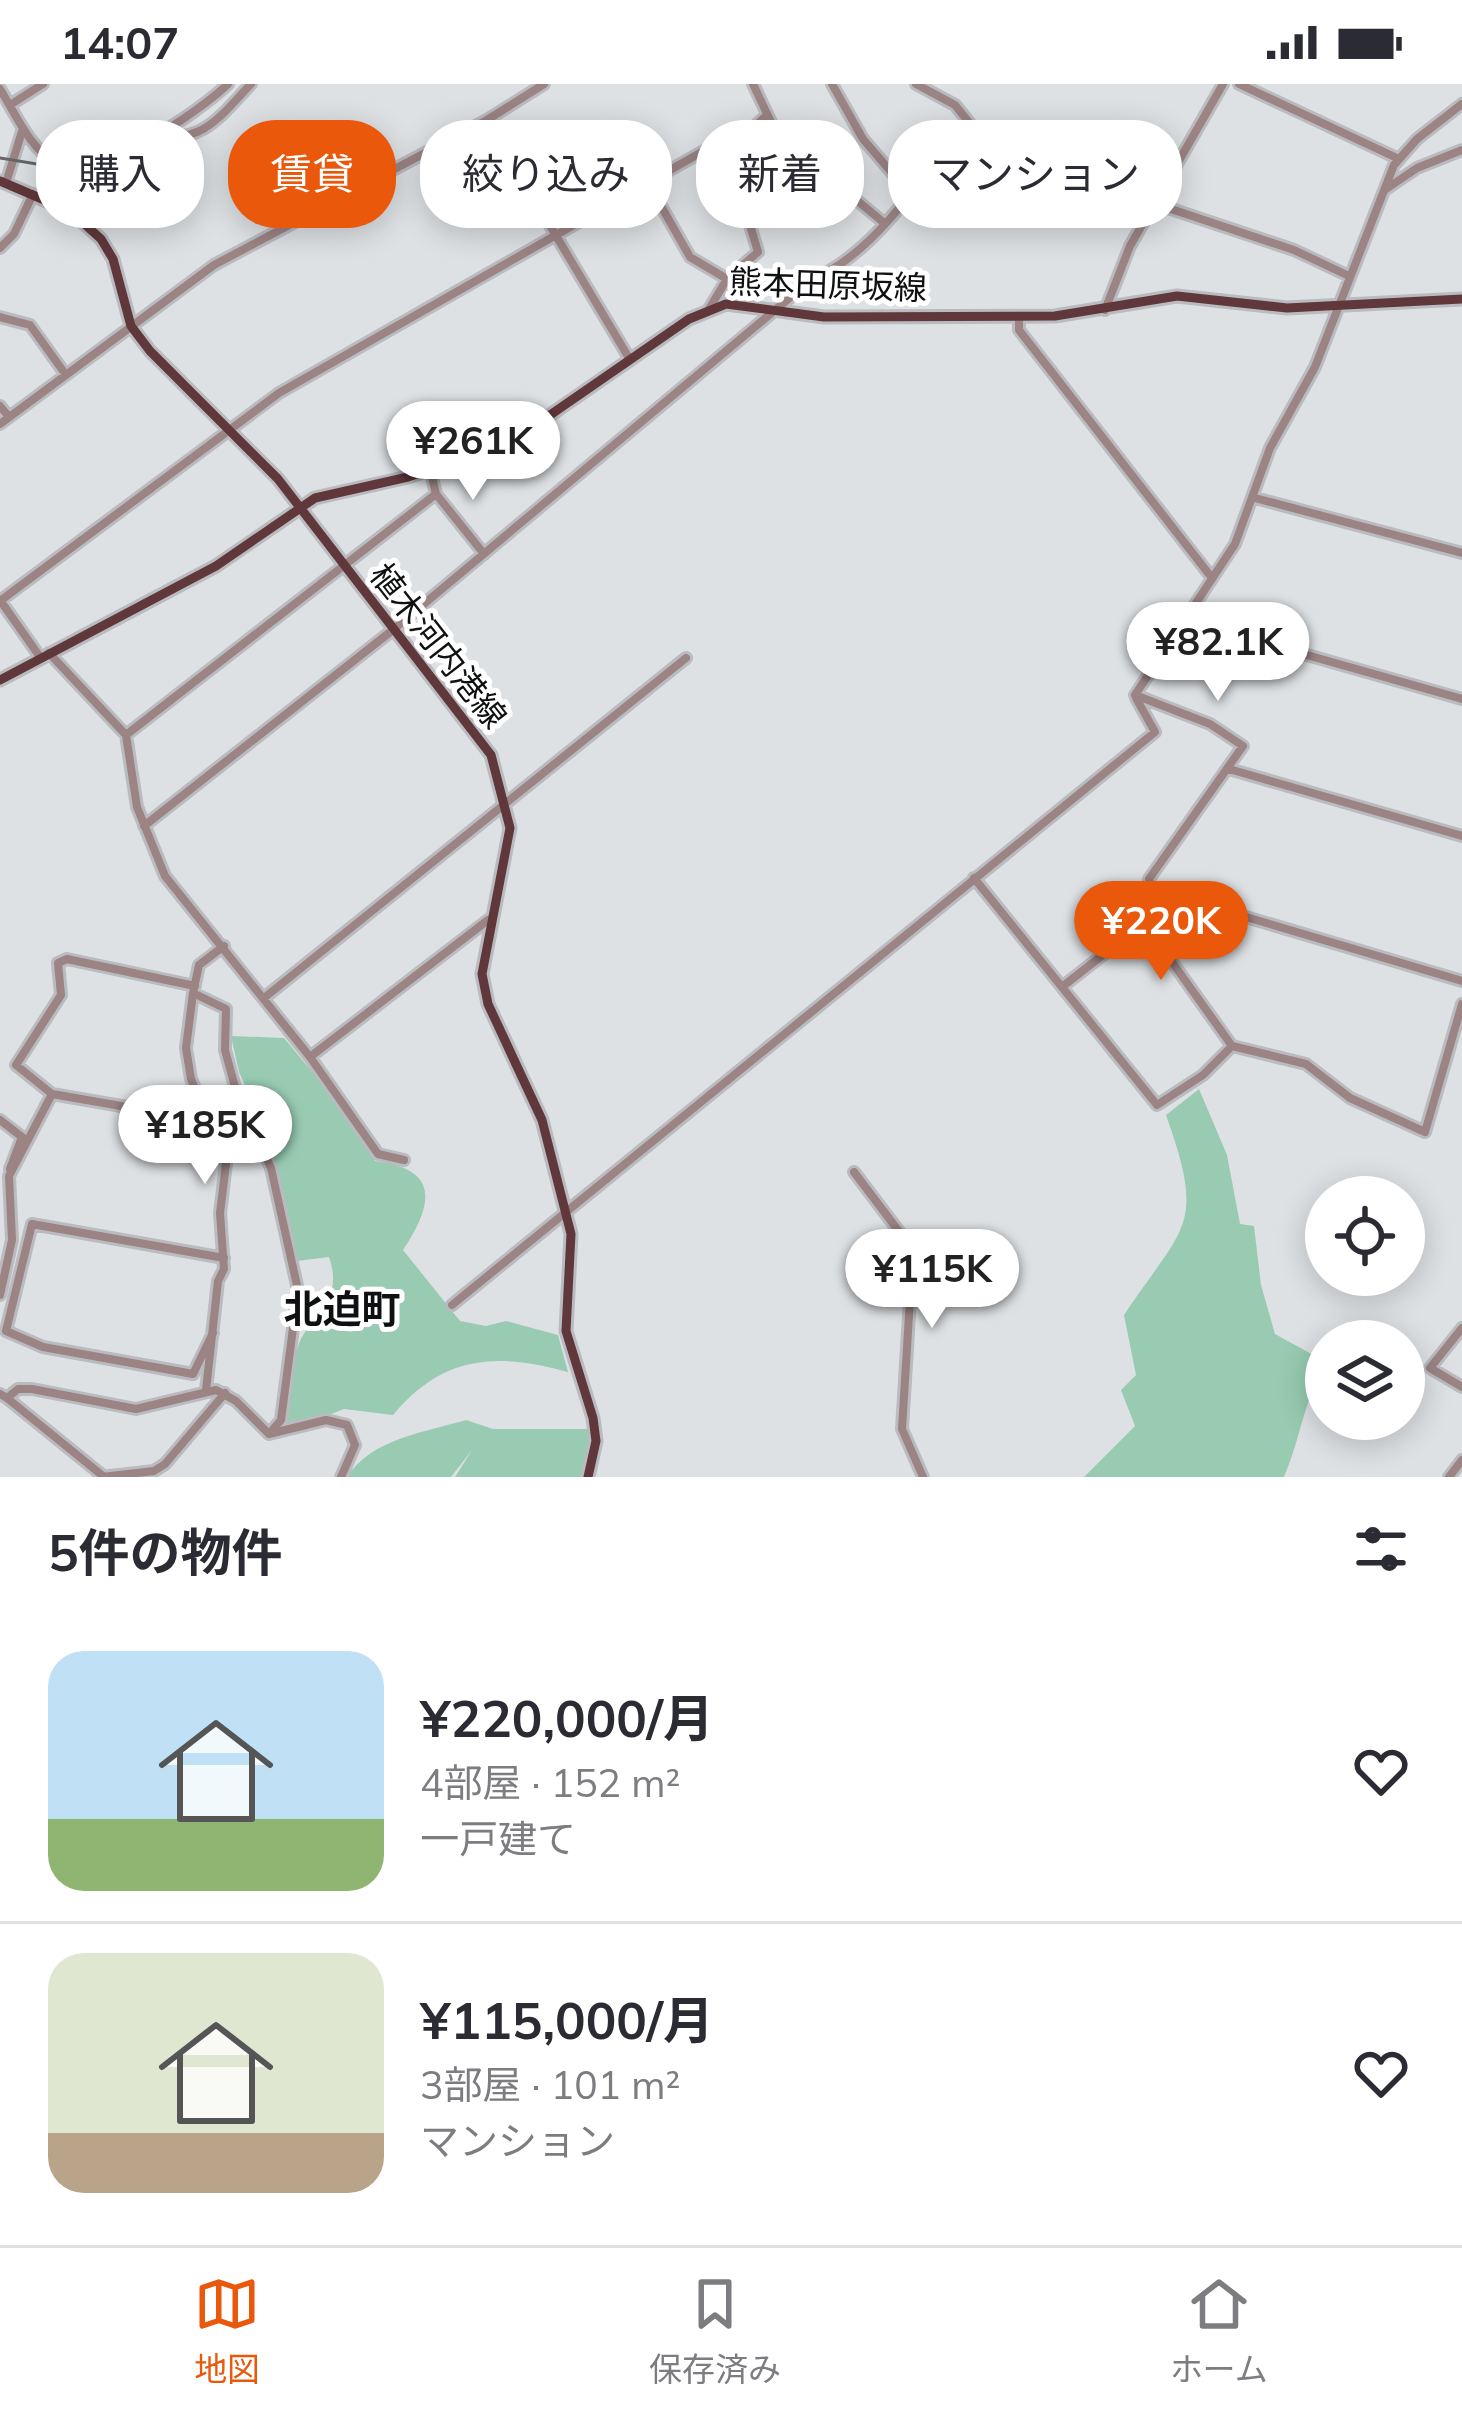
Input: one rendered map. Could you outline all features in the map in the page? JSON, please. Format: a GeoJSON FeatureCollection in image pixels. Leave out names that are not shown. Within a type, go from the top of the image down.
{"type":"FeatureCollection","features":[{"type":"Feature","properties":{"kind":"main road","name":"植木河内港線"},"geometry":{"type":"LineString","coordinates":[[3,182],[70,211],[101,239],[113,259],[131,326],[302,508],[491,755],[510,828],[499,893],[488,920],[482,974],[488,1004],[542,1120],[566,1216],[572,1262],[566,1331],[596,1441],[588,1477]]}},
{"type":"Feature","properties":{"kind":"main road","name":"熊本田原坂線"},"geometry":{"type":"LineString","coordinates":[[0,680],[216,566],[328,494],[430,469],[511,442],[629,358],[710,309],[742,303],[824,317],[1019,316],[1104,312],[1177,296],[1288,308],[1462,299]]}},
{"type":"Feature","properties":{"kind":"street"},"geometry":{"type":"LineString","coordinates":[[10,104],[43,84]]}},
{"type":"Feature","properties":{"kind":"street"},"geometry":{"type":"LineString","coordinates":[[186,120],[228,84]]}},
{"type":"Feature","properties":{"kind":"street"},"geometry":{"type":"LineString","coordinates":[[204,130],[251,84]]}},
{"type":"Feature","properties":{"kind":"street"},"geometry":{"type":"LineString","coordinates":[[487,120],[544,84]]}},
{"type":"Feature","properties":{"kind":"street"},"geometry":{"type":"LineString","coordinates":[[753,84],[765,117],[833,206],[853,197],[884,223]]}},
{"type":"Feature","properties":{"kind":"street"},"geometry":{"type":"LineString","coordinates":[[832,84],[863,139],[888,168]]}},
{"type":"Feature","properties":{"kind":"street"},"geometry":{"type":"LineString","coordinates":[[916,84],[942,94],[966,120]]}},
{"type":"Feature","properties":{"kind":"street"},"geometry":{"type":"LineString","coordinates":[[1182,154],[1223,84]]}},
{"type":"Feature","properties":{"kind":"street"},"geometry":{"type":"LineString","coordinates":[[1239,84],[1399,159]]}},
{"type":"Feature","properties":{"kind":"street"},"geometry":{"type":"LineString","coordinates":[[0,89],[36,142]]}},
{"type":"Feature","properties":{"kind":"street"},"geometry":{"type":"LineString","coordinates":[[1135,695],[1235,544],[1270,448],[1315,368],[1348,276],[1399,159],[1462,104]]}},
{"type":"Feature","properties":{"kind":"street"},"geometry":{"type":"LineString","coordinates":[[762,120],[765,117]]}},
{"type":"Feature","properties":{"kind":"street"},"geometry":{"type":"LineString","coordinates":[[3,182],[24,127]]}},
{"type":"Feature","properties":{"kind":"street"},"geometry":{"type":"LineString","coordinates":[[1385,190],[1417,168],[1462,150]]}},
{"type":"Feature","properties":{"kind":"street"},"geometry":{"type":"LineString","coordinates":[[0,406],[4,421],[214,265],[420,156]]}},
{"type":"Feature","properties":{"kind":"street"},"geometry":{"type":"LineString","coordinates":[[0,248],[14,234],[33,194]]}},
{"type":"Feature","properties":{"kind":"street"},"geometry":{"type":"LineString","coordinates":[[1182,213],[1272,242],[1348,276]]}},
{"type":"Feature","properties":{"kind":"street"},"geometry":{"type":"LineString","coordinates":[[144,826],[394,629],[776,311],[859,250],[888,219]]}},
{"type":"Feature","properties":{"kind":"street"},"geometry":{"type":"LineString","coordinates":[[672,226],[690,257],[727,279]]}},
{"type":"Feature","properties":{"kind":"street"},"geometry":{"type":"LineString","coordinates":[[554,228],[629,358]]}},
{"type":"Feature","properties":{"kind":"street"},"geometry":{"type":"LineString","coordinates":[[404,1160],[378,1154],[310,1057],[165,876],[144,826],[127,735],[45,655],[0,600],[279,393],[569,228]]}},
{"type":"Feature","properties":{"kind":"street"},"geometry":{"type":"LineString","coordinates":[[710,309],[727,279],[758,252],[751,228]]}},
{"type":"Feature","properties":{"kind":"street"},"geometry":{"type":"LineString","coordinates":[[1104,312],[1142,228]]}},
{"type":"Feature","properties":{"kind":"street"},"geometry":{"type":"LineString","coordinates":[[1019,316],[1019,330],[1212,578]]}},
{"type":"Feature","properties":{"kind":"street"},"geometry":{"type":"LineString","coordinates":[[0,317],[30,325],[66,375]]}},
{"type":"Feature","properties":{"kind":"street"},"geometry":{"type":"LineString","coordinates":[[430,469],[436,494],[484,554]]}},
{"type":"Feature","properties":{"kind":"street"},"geometry":{"type":"LineString","coordinates":[[127,735],[436,494]]}},
{"type":"Feature","properties":{"kind":"street"},"geometry":{"type":"LineString","coordinates":[[1254,498],[1462,553]]}},
{"type":"Feature","properties":{"kind":"street"},"geometry":{"type":"LineString","coordinates":[[1187,621],[1462,699]]}},
{"type":"Feature","properties":{"kind":"street"},"geometry":{"type":"LineString","coordinates":[[264,998],[686,658]]}},
{"type":"Feature","properties":{"kind":"street"},"geometry":{"type":"LineString","coordinates":[[1135,695],[1235,737],[1243,746],[1241,756],[1149,879],[1172,962],[1232,1046],[1306,1064],[1350,1098],[1425,1132],[1462,1004]]}},
{"type":"Feature","properties":{"kind":"street"},"geometry":{"type":"LineString","coordinates":[[452,1305],[1155,732],[1135,695]]}},
{"type":"Feature","properties":{"kind":"street"},"geometry":{"type":"LineString","coordinates":[[1228,769],[1462,836]]}},
{"type":"Feature","properties":{"kind":"street"},"geometry":{"type":"LineString","coordinates":[[974,878],[1156,1105],[1203,1075],[1232,1046]]}},
{"type":"Feature","properties":{"kind":"street"},"geometry":{"type":"LineString","coordinates":[[1154,890],[1462,981]]}},
{"type":"Feature","properties":{"kind":"street"},"geometry":{"type":"LineString","coordinates":[[1062,987],[1161,909],[1169,896]]}},
{"type":"Feature","properties":{"kind":"street"},"geometry":{"type":"LineString","coordinates":[[310,1057],[488,920]]}},
{"type":"Feature","properties":{"kind":"street"},"geometry":{"type":"LineString","coordinates":[[206,1390],[224,1258],[220,1213],[226,1164],[191,1079],[186,1048],[199,965],[224,946]]}},
{"type":"Feature","properties":{"kind":"street"},"geometry":{"type":"LineString","coordinates":[[208,1121],[52,1094],[16,1065],[61,995],[58,964],[67,958],[194,990],[226,1009],[225,1050],[235,1087],[271,1168],[298,1290],[280,1420],[269,1434]]}},
{"type":"Feature","properties":{"kind":"street"},"geometry":{"type":"LineString","coordinates":[[9,1176],[52,1094]]}},
{"type":"Feature","properties":{"kind":"street"},"geometry":{"type":"LineString","coordinates":[[0,1120],[22,1137],[9,1176]]}},
{"type":"Feature","properties":{"kind":"street"},"geometry":{"type":"LineString","coordinates":[[0,1160],[7,1161],[12,1240],[0,1295]]}},
{"type":"Feature","properties":{"kind":"street"},"geometry":{"type":"LineString","coordinates":[[854,1172],[913,1250],[902,1429],[923,1477]]}},
{"type":"Feature","properties":{"kind":"street"},"geometry":{"type":"LineString","coordinates":[[213,1333],[193,1374],[43,1346],[6,1331],[21,1286],[32,1224],[224,1258]]}},
{"type":"Feature","properties":{"kind":"street"},"geometry":{"type":"LineString","coordinates":[[1462,1328],[1430,1368],[1462,1388]]}},
{"type":"Feature","properties":{"kind":"street"},"geometry":{"type":"LineString","coordinates":[[225,1393],[165,1464],[154,1471],[103,1477],[3,1396],[32,1389],[136,1409],[206,1390],[225,1393],[269,1434]]}},
{"type":"Feature","properties":{"kind":"street"},"geometry":{"type":"LineString","coordinates":[[269,1434],[326,1420],[347,1425],[355,1445],[341,1477]]}},
{"type":"Feature","properties":{"kind":"street"},"geometry":{"type":"LineString","coordinates":[[1450,1477],[1462,1460]]}},
{"type":"Feature","properties":{"kind":"green space"},"geometry":{"type":"Polygon","coordinates":[[[231,1036],[284,1038],[360,1129],[375,1161],[397,1165],[421,1181],[425,1205],[403,1250],[460,1321],[486,1326],[506,1321],[558,1335],[568,1372],[517,1362],[472,1363],[431,1380],[393,1415],[344,1409],[285,1432],[298,1347],[331,1293],[333,1271],[329,1257],[297,1261],[263,1125],[239,1072],[231,1036]]]}},
{"type":"Feature","properties":{"kind":"green space"},"geometry":{"type":"Polygon","coordinates":[[[1199,1089],[1227,1155],[1240,1224],[1254,1226],[1261,1285],[1275,1334],[1305,1350],[1305,1413],[1284,1477],[1084,1477],[1135,1426],[1121,1390],[1136,1375],[1124,1315],[1183,1223],[1185,1181],[1166,1115],[1199,1089]]]}},
{"type":"Feature","properties":{"kind":"green space"},"geometry":{"type":"Polygon","coordinates":[[[466,1420],[493,1429],[588,1429],[592,1463],[588,1477],[455,1477],[472,1450],[451,1477],[347,1477],[384,1445],[466,1420]]]}},
{"type":"Feature","properties":{"kind":"railway"},"geometry":{"type":"LineString","coordinates":[[0,158],[36,164]]}},
{"type":"Feature","properties":{"kind":"district","name":"北迫町"},"geometry":{"type":"Point","coordinates":[342,1308]}}]}
